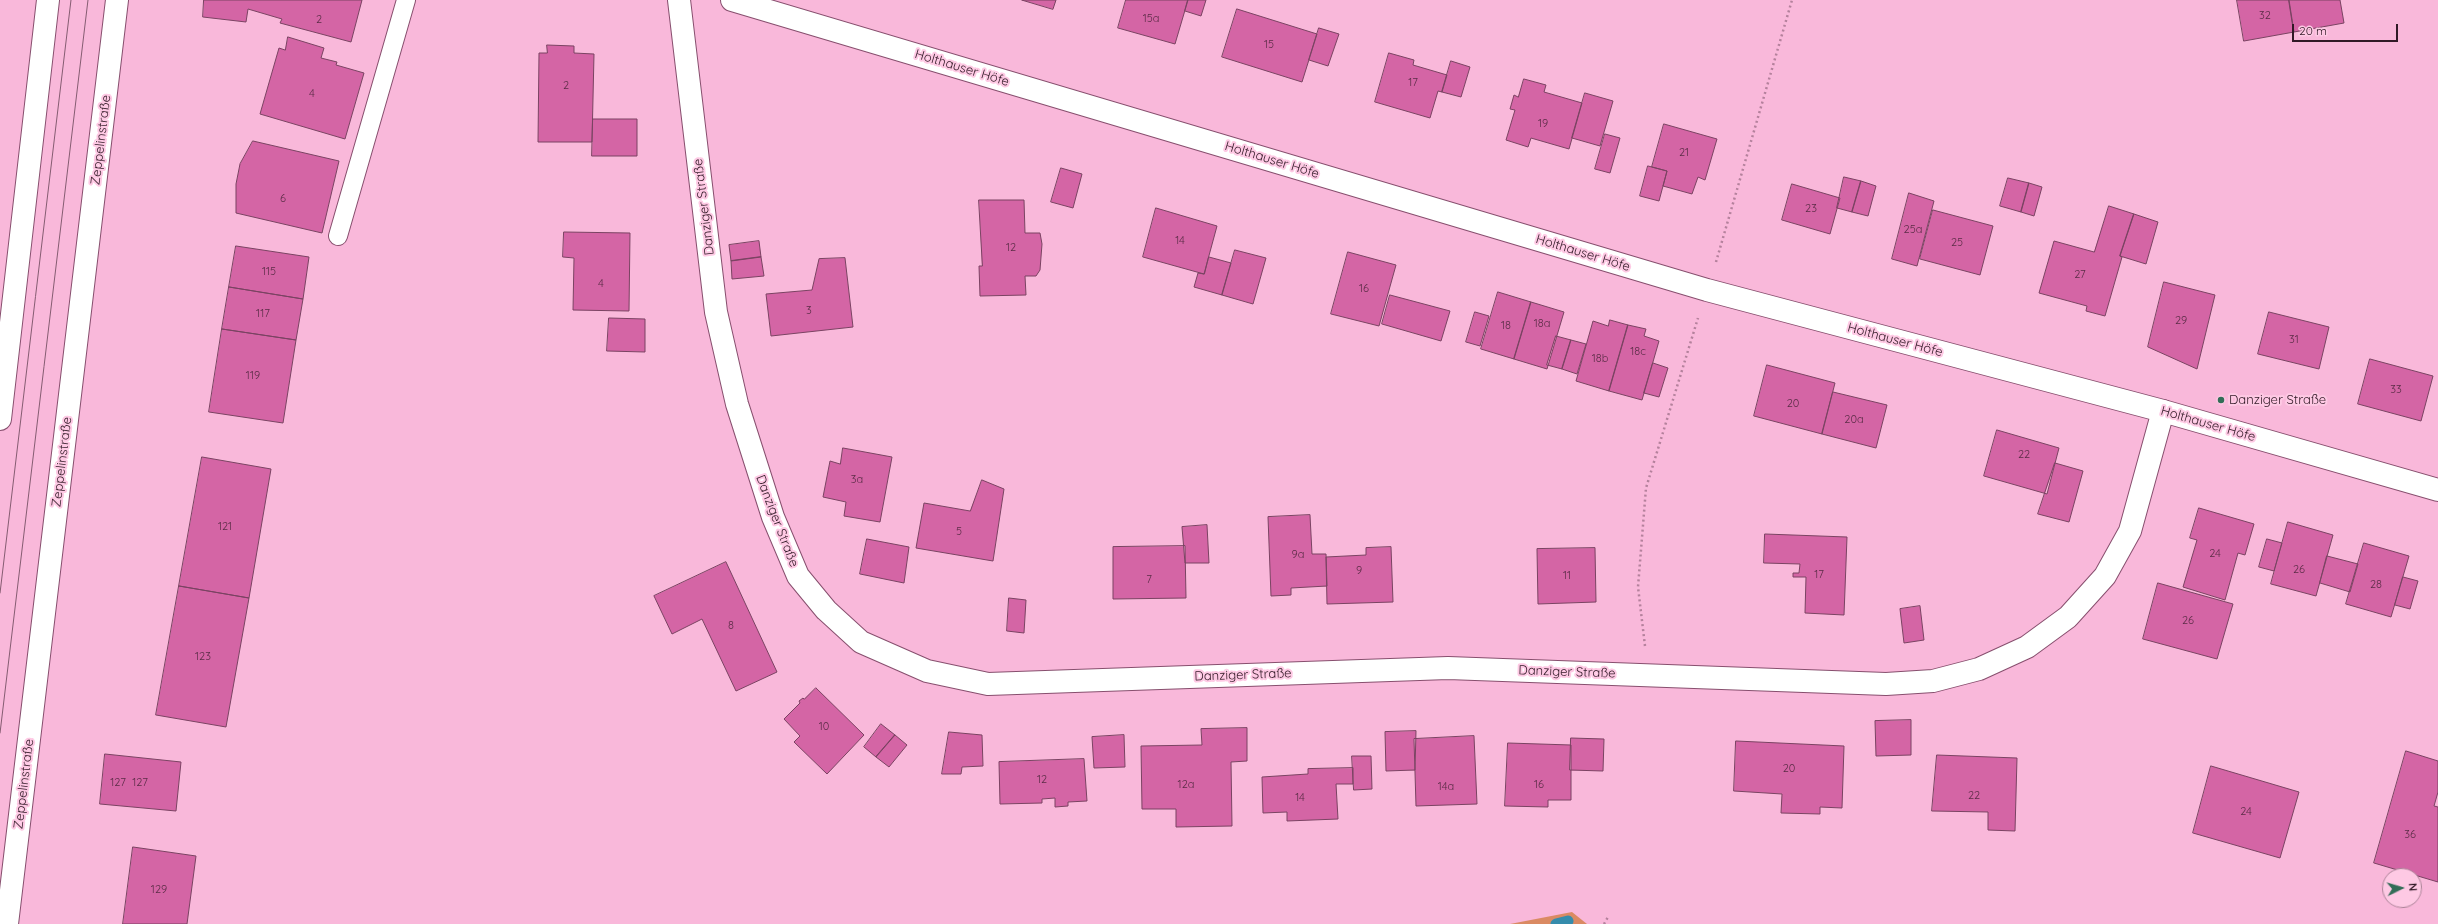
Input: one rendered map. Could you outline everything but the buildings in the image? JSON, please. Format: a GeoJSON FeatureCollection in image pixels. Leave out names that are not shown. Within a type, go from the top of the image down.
{"type":"FeatureCollection","features":[{"type":"Feature","properties":{"kind":"street"},"geometry":{"type":"LineString","coordinates":[[0,419],[48,0]]}},
{"type":"Feature","properties":{"kind":"street","name":"Zeppelinstraße"},"geometry":{"type":"LineString","coordinates":[[7,924],[117,0]]}},
{"type":"Feature","properties":{"kind":"street","name":"Danziger Straße"},"geometry":{"type":"LineString","coordinates":[[679,0],[716,312],[737,404],[774,517],[798,576],[826,610],[861,642],[927,671],[988,684],[1448,668],[1648,674],[1668,677],[1886,684],[1933,681],[1979,668],[2027,647],[2068,617],[2105,576],[2130,531],[2163,411]]}},
{"type":"Feature","properties":{"kind":"street","name":"Holthauser Höfe"},"geometry":{"type":"LineString","coordinates":[[732,0],[1707,290],[2163,411],[2438,490]]}},
{"type":"Feature","properties":{"kind":"lane"},"geometry":{"type":"LineString","coordinates":[[338,236],[406,0]]}},
{"type":"Feature","properties":{"kind":"path"},"geometry":{"type":"LineString","coordinates":[[1648,674],[1638,587],[1646,488],[1707,290],[1792,0]]}},
{"type":"Feature","properties":{"kind":"path"},"geometry":{"type":"LineString","coordinates":[[1604,924],[1608,916]]}},
{"type":"Feature","properties":{"kind":"shaded area"},"geometry":{"type":"Polygon","coordinates":[[[1572,912],[1587,924],[1510,924],[1572,912]]]}},
{"type":"Feature","properties":{"kind":"waterway"},"geometry":{"type":"LineString","coordinates":[[1556,924],[1568,921]]}},
{"type":"Feature","properties":{"kind":"tram line"},"geometry":{"type":"LineString","coordinates":[[0,593],[71,0]]}},
{"type":"Feature","properties":{"kind":"tram line"},"geometry":{"type":"LineString","coordinates":[[0,733],[88,0]]}},
{"type":"Feature","properties":{"kind":"place","name":"Danziger Straße"},"geometry":{"type":"Point","coordinates":[2221,400]}}]}
